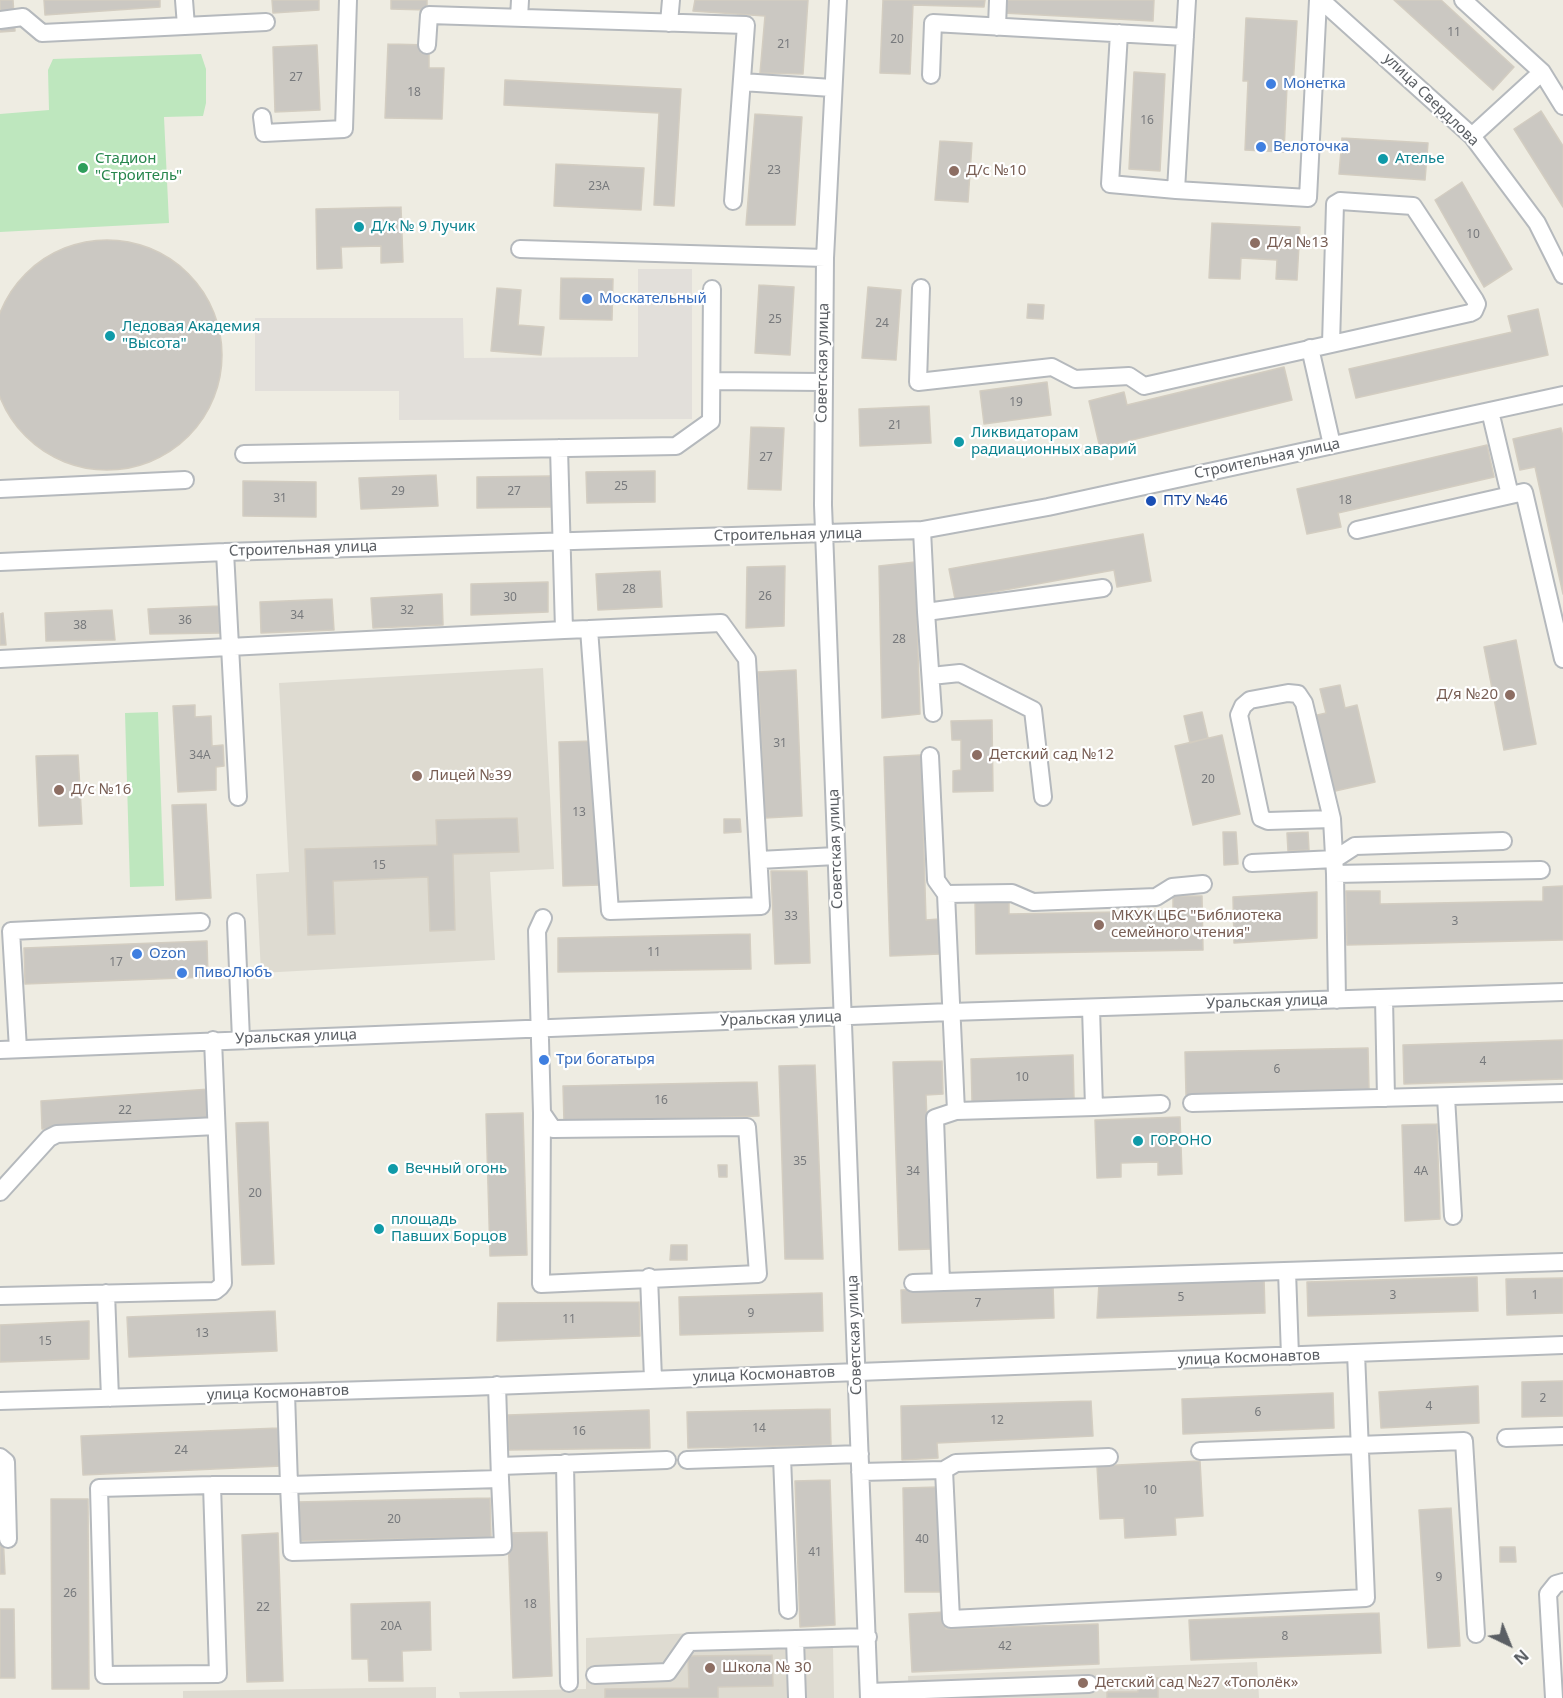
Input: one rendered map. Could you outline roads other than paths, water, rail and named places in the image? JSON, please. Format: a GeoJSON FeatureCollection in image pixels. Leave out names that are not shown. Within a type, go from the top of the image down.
{"type":"FeatureCollection","features":[{"type":"Feature","properties":{"kind":"street"},"geometry":{"type":"LineString","coordinates":[[184,0],[186,26]]}},
{"type":"Feature","properties":{"kind":"street"},"geometry":{"type":"LineString","coordinates":[[262,117],[264,133],[344,129],[348,0]]}},
{"type":"Feature","properties":{"kind":"street"},"geometry":{"type":"LineString","coordinates":[[519,18],[520,0]]}},
{"type":"Feature","properties":{"kind":"street"},"geometry":{"type":"LineString","coordinates":[[669,23],[671,0]]}},
{"type":"Feature","properties":{"kind":"street","name":"Советская улица"},"geometry":{"type":"LineString","coordinates":[[838,0],[825,258],[822,382],[824,535],[869,1695]]}},
{"type":"Feature","properties":{"kind":"street"},"geometry":{"type":"LineString","coordinates":[[997,27],[998,0]]}},
{"type":"Feature","properties":{"kind":"street"},"geometry":{"type":"LineString","coordinates":[[1176,190],[1187,0]]}},
{"type":"Feature","properties":{"kind":"street"},"geometry":{"type":"LineString","coordinates":[[1119,33],[1110,184],[1308,198],[1319,0]]}},
{"type":"Feature","properties":{"kind":"street","name":"улица Свердлова"},"geometry":{"type":"LineString","coordinates":[[1319,0],[1472,136],[1537,223],[1563,275]]}},
{"type":"Feature","properties":{"kind":"street"},"geometry":{"type":"LineString","coordinates":[[1463,0],[1542,72],[1563,106]]}},
{"type":"Feature","properties":{"kind":"street"},"geometry":{"type":"LineString","coordinates":[[427,45],[429,15],[746,25],[733,201]]}},
{"type":"Feature","properties":{"kind":"street"},"geometry":{"type":"LineString","coordinates":[[0,20],[24,17],[42,33],[266,22]]}},
{"type":"Feature","properties":{"kind":"street"},"geometry":{"type":"LineString","coordinates":[[931,75],[933,23],[1185,37]]}},
{"type":"Feature","properties":{"kind":"street"},"geometry":{"type":"LineString","coordinates":[[1472,136],[1542,72]]}},
{"type":"Feature","properties":{"kind":"street"},"geometry":{"type":"LineString","coordinates":[[742,82],[832,88]]}},
{"type":"Feature","properties":{"kind":"street"},"geometry":{"type":"LineString","coordinates":[[921,288],[918,382],[1052,367],[1075,379],[1129,376],[1144,386],[1470,313],[1476,308],[1475,300],[1413,206],[1340,201],[1335,204],[1331,344]]}},
{"type":"Feature","properties":{"kind":"street"},"geometry":{"type":"LineString","coordinates":[[520,249],[825,258]]}},
{"type":"Feature","properties":{"kind":"street"},"geometry":{"type":"LineString","coordinates":[[244,454],[676,446],[711,421],[712,289]]}},
{"type":"Feature","properties":{"kind":"street"},"geometry":{"type":"LineString","coordinates":[[1310,348],[1332,445]]}},
{"type":"Feature","properties":{"kind":"street"},"geometry":{"type":"LineString","coordinates":[[712,381],[822,382]]}},
{"type":"Feature","properties":{"kind":"street","name":"Строительная улица"},"geometry":{"type":"LineString","coordinates":[[0,562],[225,552],[824,535],[922,530],[1048,507],[1563,395]]}},
{"type":"Feature","properties":{"kind":"street"},"geometry":{"type":"LineString","coordinates":[[1490,411],[1510,495]]}},
{"type":"Feature","properties":{"kind":"street"},"geometry":{"type":"LineString","coordinates":[[559,448],[564,630]]}},
{"type":"Feature","properties":{"kind":"street"},"geometry":{"type":"LineString","coordinates":[[0,489],[185,480]]}},
{"type":"Feature","properties":{"kind":"street"},"geometry":{"type":"LineString","coordinates":[[1357,530],[1524,492],[1563,659]]}},
{"type":"Feature","properties":{"kind":"street"},"geometry":{"type":"LineString","coordinates":[[922,530],[933,713]]}},
{"type":"Feature","properties":{"kind":"street"},"geometry":{"type":"LineString","coordinates":[[225,552],[238,797]]}},
{"type":"Feature","properties":{"kind":"street"},"geometry":{"type":"LineString","coordinates":[[926,612],[1103,588]]}},
{"type":"Feature","properties":{"kind":"street"},"geometry":{"type":"LineString","coordinates":[[0,659],[230,646],[589,628],[721,622],[747,659],[761,906],[610,910],[589,628]]}},
{"type":"Feature","properties":{"kind":"street"},"geometry":{"type":"LineString","coordinates":[[931,675],[960,673],[1033,710],[1043,797]]}},
{"type":"Feature","properties":{"kind":"street"},"geometry":{"type":"LineString","coordinates":[[1332,819],[1268,821],[1261,818],[1239,715],[1242,706],[1260,698],[1288,693],[1298,694],[1304,703],[1332,819],[1338,1000]]}},
{"type":"Feature","properties":{"kind":"street"},"geometry":{"type":"LineString","coordinates":[[930,756],[936,880],[946,894],[956,1111]]}},
{"type":"Feature","properties":{"kind":"street"},"geometry":{"type":"LineString","coordinates":[[1335,866],[1355,846],[1503,841]]}},
{"type":"Feature","properties":{"kind":"street"},"geometry":{"type":"LineString","coordinates":[[759,860],[836,856]]}},
{"type":"Feature","properties":{"kind":"street"},"geometry":{"type":"LineString","coordinates":[[1252,863],[1541,870]]}},
{"type":"Feature","properties":{"kind":"street"},"geometry":{"type":"LineString","coordinates":[[946,894],[1012,893],[1033,902],[1156,897],[1172,887],[1203,884]]}},
{"type":"Feature","properties":{"kind":"street"},"geometry":{"type":"LineString","coordinates":[[542,1113],[553,1129],[747,1127],[758,1274],[650,1277],[541,1284],[542,1113],[537,931],[543,918]]}},
{"type":"Feature","properties":{"kind":"street"},"geometry":{"type":"LineString","coordinates":[[18,1049],[6,927],[201,922]]}},
{"type":"Feature","properties":{"kind":"street"},"geometry":{"type":"LineString","coordinates":[[236,922],[241,1039]]}},
{"type":"Feature","properties":{"kind":"street","name":"Уральская улица"},"geometry":{"type":"LineString","coordinates":[[0,1050],[843,1016],[1563,992]]}},
{"type":"Feature","properties":{"kind":"street"},"geometry":{"type":"LineString","coordinates":[[1384,998],[1386,1098]]}},
{"type":"Feature","properties":{"kind":"street"},"geometry":{"type":"LineString","coordinates":[[1091,1008],[1094,1107]]}},
{"type":"Feature","properties":{"kind":"street"},"geometry":{"type":"LineString","coordinates":[[0,1296],[215,1291],[223,1283],[213,1040]]}},
{"type":"Feature","properties":{"kind":"street"},"geometry":{"type":"LineString","coordinates":[[1192,1103],[1563,1093]]}},
{"type":"Feature","properties":{"kind":"street"},"geometry":{"type":"LineString","coordinates":[[1446,1097],[1454,1216]]}},
{"type":"Feature","properties":{"kind":"street"},"geometry":{"type":"LineString","coordinates":[[941,1282],[935,1118],[956,1111],[1161,1104]]}},
{"type":"Feature","properties":{"kind":"street"},"geometry":{"type":"LineString","coordinates":[[0,1192],[49,1138],[57,1134],[216,1126]]}},
{"type":"Feature","properties":{"kind":"street"},"geometry":{"type":"LineString","coordinates":[[913,1283],[1563,1262]]}},
{"type":"Feature","properties":{"kind":"street"},"geometry":{"type":"LineString","coordinates":[[1287,1271],[1290,1356]]}},
{"type":"Feature","properties":{"kind":"street"},"geometry":{"type":"LineString","coordinates":[[650,1277],[652,1379]]}},
{"type":"Feature","properties":{"kind":"street"},"geometry":{"type":"LineString","coordinates":[[106,1293],[110,1398]]}},
{"type":"Feature","properties":{"kind":"street","name":"улица Космонавтов"},"geometry":{"type":"LineString","coordinates":[[0,1401],[286,1393],[1563,1345]]}},
{"type":"Feature","properties":{"kind":"street"},"geometry":{"type":"LineString","coordinates":[[944,1470],[951,1619],[1366,1598],[1356,1353]]}},
{"type":"Feature","properties":{"kind":"street"},"geometry":{"type":"LineString","coordinates":[[286,1393],[291,1552],[479,1547],[503,1546],[497,1385]]}},
{"type":"Feature","properties":{"kind":"street"},"geometry":{"type":"LineString","coordinates":[[1506,1438],[1563,1436]]}},
{"type":"Feature","properties":{"kind":"street"},"geometry":{"type":"LineString","coordinates":[[1200,1451],[1464,1441],[1476,1634]]}},
{"type":"Feature","properties":{"kind":"street"},"geometry":{"type":"LineString","coordinates":[[687,1460],[860,1454]]}},
{"type":"Feature","properties":{"kind":"street"},"geometry":{"type":"LineString","coordinates":[[0,1456],[6,1462],[8,1539]]}},
{"type":"Feature","properties":{"kind":"street"},"geometry":{"type":"LineString","coordinates":[[782,1457],[788,1610]]}},
{"type":"Feature","properties":{"kind":"street"},"geometry":{"type":"LineString","coordinates":[[860,1472],[944,1470],[956,1463],[1109,1457]]}},
{"type":"Feature","properties":{"kind":"street"},"geometry":{"type":"LineString","coordinates":[[212,1485],[218,1674],[104,1675],[99,1488],[212,1485],[289,1485],[500,1472],[565,1463],[667,1460]]}},
{"type":"Feature","properties":{"kind":"street"},"geometry":{"type":"LineString","coordinates":[[565,1463],[570,1683]]}},
{"type":"Feature","properties":{"kind":"street"},"geometry":{"type":"LineString","coordinates":[[1554,1698],[1548,1593],[1556,1584],[1563,1582]]}},
{"type":"Feature","properties":{"kind":"street"},"geometry":{"type":"LineString","coordinates":[[596,1675],[668,1671],[689,1642],[867,1637]]}},
{"type":"Feature","properties":{"kind":"street"},"geometry":{"type":"LineString","coordinates":[[795,1639],[797,1698]]}},
{"type":"Feature","properties":{"kind":"street"},"geometry":{"type":"LineString","coordinates":[[869,1695],[1089,1684]]}},
{"type":"Feature","properties":{"kind":"place","name":"Монетка"},"geometry":{"type":"Point","coordinates":[1271,84]}},
{"type":"Feature","properties":{"kind":"place","name":"Велоточка"},"geometry":{"type":"Point","coordinates":[1261,147]}},
{"type":"Feature","properties":{"kind":"place","name":"Ателье"},"geometry":{"type":"Point","coordinates":[1383,159]}},
{"type":"Feature","properties":{"kind":"place","name":"Стадион \"Строитель\""},"geometry":{"type":"Point","coordinates":[83,168]}},
{"type":"Feature","properties":{"kind":"place","name":"Д/с №10"},"geometry":{"type":"Point","coordinates":[954,171]}},
{"type":"Feature","properties":{"kind":"place","name":"Д/к № 9 Лучик"},"geometry":{"type":"Point","coordinates":[359,227]}},
{"type":"Feature","properties":{"kind":"place","name":"Д/я №13"},"geometry":{"type":"Point","coordinates":[1255,243]}},
{"type":"Feature","properties":{"kind":"place","name":"Москательный"},"geometry":{"type":"Point","coordinates":[587,299]}},
{"type":"Feature","properties":{"kind":"place","name":"Ледовая Академия \"Высота\""},"geometry":{"type":"Point","coordinates":[110,336]}},
{"type":"Feature","properties":{"kind":"place","name":"Ликвидаторам радиационных аварий"},"geometry":{"type":"Point","coordinates":[959,442]}},
{"type":"Feature","properties":{"kind":"place","name":"ПТУ №46"},"geometry":{"type":"Point","coordinates":[1151,501]}},
{"type":"Feature","properties":{"kind":"place","name":"Д/я №20"},"geometry":{"type":"Point","coordinates":[1510,695]}},
{"type":"Feature","properties":{"kind":"place","name":"Детский сад №12"},"geometry":{"type":"Point","coordinates":[977,755]}},
{"type":"Feature","properties":{"kind":"place","name":"Лицей №39"},"geometry":{"type":"Point","coordinates":[417,776]}},
{"type":"Feature","properties":{"kind":"place","name":"Д/с №16"},"geometry":{"type":"Point","coordinates":[59,790]}},
{"type":"Feature","properties":{"kind":"place","name":"МКУК ЦБС \"Библиотека семейного чтения\""},"geometry":{"type":"Point","coordinates":[1099,925]}},
{"type":"Feature","properties":{"kind":"place","name":"Ozon"},"geometry":{"type":"Point","coordinates":[137,954]}},
{"type":"Feature","properties":{"kind":"place","name":"ПивоЛюбъ"},"geometry":{"type":"Point","coordinates":[182,973]}},
{"type":"Feature","properties":{"kind":"place","name":"Три богатыря"},"geometry":{"type":"Point","coordinates":[544,1060]}},
{"type":"Feature","properties":{"kind":"place","name":"ГОРОНО"},"geometry":{"type":"Point","coordinates":[1138,1141]}},
{"type":"Feature","properties":{"kind":"place","name":"Вечный огонь"},"geometry":{"type":"Point","coordinates":[393,1169]}},
{"type":"Feature","properties":{"kind":"place","name":"площадь Павших Борцов"},"geometry":{"type":"Point","coordinates":[379,1229]}},
{"type":"Feature","properties":{"kind":"place","name":"Школа № 30"},"geometry":{"type":"Point","coordinates":[710,1668]}},
{"type":"Feature","properties":{"kind":"place","name":"Детский сад №27 «Тополёк»"},"geometry":{"type":"Point","coordinates":[1083,1683]}}]}
